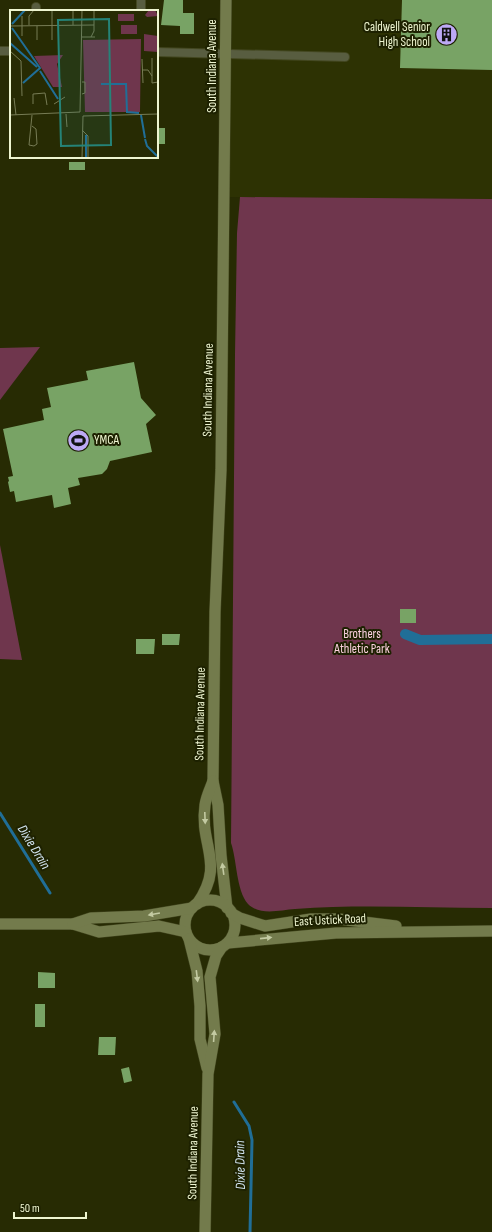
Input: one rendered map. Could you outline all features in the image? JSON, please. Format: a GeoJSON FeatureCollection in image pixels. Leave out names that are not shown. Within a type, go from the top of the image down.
{"type":"FeatureCollection","features":[{"type":"Feature","properties":{"kind":"main road","name":"South Indiana Avenue"},"geometry":{"type":"LineString","coordinates":[[226,0],[221,477],[215,612],[213,781],[218,805],[221,855],[230,910]]}},
{"type":"Feature","properties":{"kind":"main road","name":"South Indiana Avenue"},"geometry":{"type":"LineString","coordinates":[[195,906],[207,890],[211,878],[211,864],[206,833],[205,805],[213,781]]}},
{"type":"Feature","properties":{"kind":"main road"},"geometry":{"type":"LineString","coordinates":[[74,924],[91,918],[144,916],[195,906],[203,901],[216,901],[230,910],[235,925],[234,932],[225,945],[216,949],[204,949],[192,943],[187,935],[186,919],[195,906]]}},
{"type":"Feature","properties":{"kind":"main road","name":"East Ustick Road"},"geometry":{"type":"LineString","coordinates":[[230,910],[246,921],[265,926],[311,919],[339,919],[434,930]]}},
{"type":"Feature","properties":{"kind":"main road"},"geometry":{"type":"LineString","coordinates":[[0,924],[74,924],[99,932],[159,926],[187,935]]}},
{"type":"Feature","properties":{"kind":"main road","name":"East Ustick Road"},"geometry":{"type":"LineString","coordinates":[[225,945],[322,934],[434,930],[492,930]]}},
{"type":"Feature","properties":{"kind":"main road","name":"South Indiana Avenue"},"geometry":{"type":"LineString","coordinates":[[187,935],[197,971],[200,1006],[200,1039],[208,1074]]}},
{"type":"Feature","properties":{"kind":"main road","name":"South Indiana Avenue"},"geometry":{"type":"LineString","coordinates":[[205,1232],[208,1074],[215,1034],[210,977],[216,956],[225,945]]}},
{"type":"Feature","properties":{"kind":"street"},"geometry":{"type":"LineString","coordinates":[[158,52],[345,57]]}},
{"type":"Feature","properties":{"kind":"shaded area"},"geometry":{"type":"Polygon","coordinates":[[[226,0],[492,0],[492,199],[225,197],[226,0]]]}},
{"type":"Feature","properties":{"kind":"green space","name":"Brothers Athletic Park"},"geometry":{"type":"Polygon","coordinates":[[[240,197],[492,199],[492,908],[344,907],[264,911],[253,908],[248,904],[241,891],[231,843],[235,354],[237,233],[240,197]]]}},
{"type":"Feature","properties":{"kind":"green space"},"geometry":{"type":"Polygon","coordinates":[[[40,347],[0,400],[0,348],[40,347]]]}},
{"type":"Feature","properties":{"kind":"green space"},"geometry":{"type":"Polygon","coordinates":[[[0,545],[22,660],[0,659],[0,545]]]}},
{"type":"Feature","properties":{"kind":"building"},"geometry":{"type":"Polygon","coordinates":[[[164,0],[183,0],[183,13],[194,13],[194,34],[180,34],[180,26],[161,25],[164,0]]]}},
{"type":"Feature","properties":{"kind":"building","name":"Caldwell Senior High School"},"geometry":{"type":"Polygon","coordinates":[[[402,0],[492,0],[492,70],[400,68],[402,0]]]}},
{"type":"Feature","properties":{"kind":"building"},"geometry":{"type":"Polygon","coordinates":[[[158,128],[165,128],[165,144],[158,144],[158,128]]]}},
{"type":"Feature","properties":{"kind":"building"},"geometry":{"type":"Polygon","coordinates":[[[69,162],[85,162],[85,170],[69,170],[69,162]]]}},
{"type":"Feature","properties":{"kind":"building","name":"YMCA"},"geometry":{"type":"Polygon","coordinates":[[[134,362],[141,398],[156,415],[146,424],[152,452],[110,461],[107,469],[102,474],[78,478],[80,485],[68,488],[71,504],[54,508],[52,495],[16,502],[14,491],[10,492],[8,482],[8,477],[13,476],[3,429],[44,420],[42,409],[51,407],[47,388],[88,380],[86,371],[134,362]]]}},
{"type":"Feature","properties":{"kind":"building"},"geometry":{"type":"Polygon","coordinates":[[[400,609],[416,609],[416,623],[400,623],[400,609]]]}},
{"type":"Feature","properties":{"kind":"building"},"geometry":{"type":"Polygon","coordinates":[[[162,634],[180,634],[179,645],[162,645],[162,634]]]}},
{"type":"Feature","properties":{"kind":"building"},"geometry":{"type":"Polygon","coordinates":[[[136,639],[155,639],[154,654],[136,654],[136,639]]]}},
{"type":"Feature","properties":{"kind":"building"},"geometry":{"type":"Polygon","coordinates":[[[38,972],[55,973],[55,988],[38,988],[38,972]]]}},
{"type":"Feature","properties":{"kind":"building"},"geometry":{"type":"Polygon","coordinates":[[[35,1004],[45,1004],[45,1027],[35,1027],[35,1004]]]}},
{"type":"Feature","properties":{"kind":"building"},"geometry":{"type":"Polygon","coordinates":[[[99,1037],[116,1037],[115,1055],[98,1055],[99,1037]]]}},
{"type":"Feature","properties":{"kind":"building"},"geometry":{"type":"Polygon","coordinates":[[[129,1067],[132,1081],[124,1083],[121,1069],[129,1067]]]}},
{"type":"Feature","properties":{"kind":"waterway"},"geometry":{"type":"LineString","coordinates":[[405,634],[420,640],[492,639]]}},
{"type":"Feature","properties":{"kind":"waterway","name":"Dixie Drain"},"geometry":{"type":"LineString","coordinates":[[0,813],[50,893]]}},
{"type":"Feature","properties":{"kind":"waterway","name":"Dixie Drain"},"geometry":{"type":"LineString","coordinates":[[234,1102],[249,1126],[252,1140],[250,1232]]}},
{"type":"Feature","properties":{"kind":"place","name":"Caldwell Senior High School"},"geometry":{"type":"Point","coordinates":[446,34]}},
{"type":"Feature","properties":{"kind":"place","name":"YMCA"},"geometry":{"type":"Point","coordinates":[78,440]}}]}
